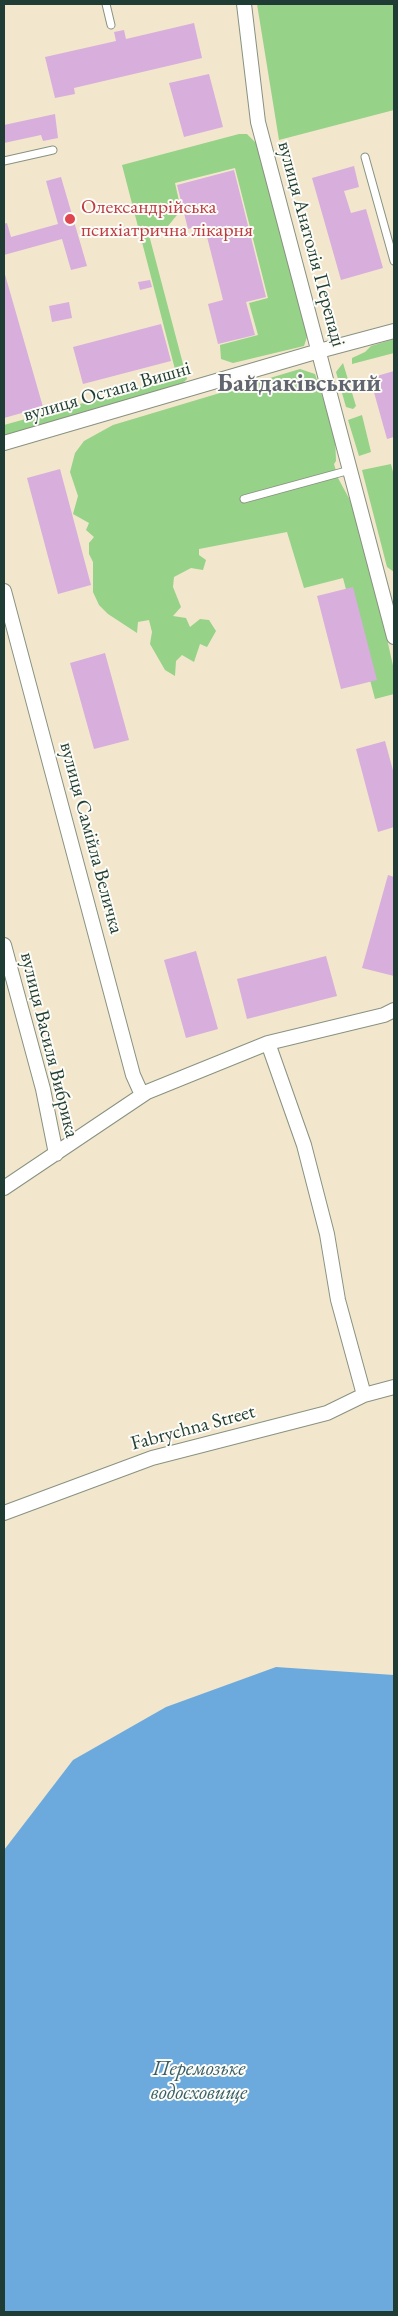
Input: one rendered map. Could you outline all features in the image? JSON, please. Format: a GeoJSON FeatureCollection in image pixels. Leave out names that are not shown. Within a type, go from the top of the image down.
{"type":"FeatureCollection","features":[{"type":"Feature","properties":{"kind":"street","name":"вулиця Анатолія Перепаді"},"geometry":{"type":"LineString","coordinates":[[244,4],[258,122],[394,637]]}},
{"type":"Feature","properties":{"kind":"street","name":"вулиця Остапа Вишні"},"geometry":{"type":"LineString","coordinates":[[4,443],[394,331]]}},
{"type":"Feature","properties":{"kind":"street","name":"вулиця Самійла Величка"},"geometry":{"type":"LineString","coordinates":[[4,591],[133,1076],[142,1095]]}},
{"type":"Feature","properties":{"kind":"street","name":"вулиця Василя Вибрика"},"geometry":{"type":"LineString","coordinates":[[4,945],[43,1088],[56,1154]]}},
{"type":"Feature","properties":{"kind":"street"},"geometry":{"type":"LineString","coordinates":[[4,1188],[142,1095],[268,1043],[384,1015],[394,1010]]}},
{"type":"Feature","properties":{"kind":"street"},"geometry":{"type":"LineString","coordinates":[[268,1043],[304,1145],[327,1234],[338,1300],[364,1395]]}},
{"type":"Feature","properties":{"kind":"street","name":"Fabrychna Street"},"geometry":{"type":"LineString","coordinates":[[4,1513],[152,1458],[327,1413],[364,1395],[394,1387]]}},
{"type":"Feature","properties":{"kind":"lane"},"geometry":{"type":"LineString","coordinates":[[106,4],[111,25]]}},
{"type":"Feature","properties":{"kind":"lane"},"geometry":{"type":"LineString","coordinates":[[4,161],[53,150]]}},
{"type":"Feature","properties":{"kind":"lane"},"geometry":{"type":"LineString","coordinates":[[365,158],[393,250],[394,260]]}},
{"type":"Feature","properties":{"kind":"lane"},"geometry":{"type":"LineString","coordinates":[[244,499],[350,470]]}},
{"type":"Feature","properties":{"kind":"green space"},"geometry":{"type":"Polygon","coordinates":[[[257,4],[394,4],[394,110],[279,140],[257,4]]]}},
{"type":"Feature","properties":{"kind":"green space"},"geometry":{"type":"Polygon","coordinates":[[[239,134],[247,134],[257,144],[301,306],[307,337],[304,346],[233,363],[221,359],[220,345],[258,335],[249,303],[268,298],[235,168],[175,183],[181,210],[164,231],[149,235],[187,379],[179,387],[4,437],[4,425],[177,377],[122,165],[239,134]]]}},
{"type":"Feature","properties":{"kind":"green space"},"geometry":{"type":"Polygon","coordinates":[[[394,339],[394,353],[352,364],[352,358],[365,352],[371,346],[394,339]]]}},
{"type":"Feature","properties":{"kind":"green space"},"geometry":{"type":"Polygon","coordinates":[[[343,363],[356,406],[353,409],[346,407],[336,372],[343,363]]]}},
{"type":"Feature","properties":{"kind":"green space"},"geometry":{"type":"Polygon","coordinates":[[[300,369],[315,374],[335,435],[336,461],[334,464],[338,478],[351,502],[369,559],[394,670],[394,694],[375,699],[343,578],[304,588],[287,532],[199,549],[199,555],[206,560],[203,570],[191,568],[174,577],[173,587],[181,607],[173,616],[186,618],[190,627],[200,619],[209,620],[216,631],[207,647],[200,644],[194,662],[182,655],[176,661],[175,676],[165,670],[150,644],[152,632],[149,620],[138,622],[137,633],[108,614],[99,605],[93,592],[93,562],[89,554],[89,543],[94,537],[86,530],[89,523],[73,514],[78,496],[70,472],[75,453],[84,441],[113,425],[300,369]]]}},
{"type":"Feature","properties":{"kind":"green space"},"geometry":{"type":"Polygon","coordinates":[[[362,415],[371,452],[359,456],[348,420],[362,415]]]}},
{"type":"Feature","properties":{"kind":"green space"},"geometry":{"type":"Polygon","coordinates":[[[391,464],[394,476],[394,572],[387,567],[362,470],[391,464]]]}},
{"type":"Feature","properties":{"kind":"water","name":"Перемозьке водосховище"},"geometry":{"type":"Polygon","coordinates":[[[276,1667],[394,1675],[394,2312],[4,2312],[4,1850],[73,1760],[166,1707],[276,1667]]]}},
{"type":"Feature","properties":{"kind":"building"},"geometry":{"type":"Polygon","coordinates":[[[194,23],[202,58],[74,88],[75,94],[55,98],[45,57],[116,41],[114,32],[124,30],[126,39],[194,23]]]}},
{"type":"Feature","properties":{"kind":"building"},"geometry":{"type":"Polygon","coordinates":[[[209,74],[223,127],[184,137],[169,83],[209,74]]]}},
{"type":"Feature","properties":{"kind":"building"},"geometry":{"type":"Polygon","coordinates":[[[55,114],[58,138],[43,141],[41,135],[4,143],[4,125],[55,114]]]}},
{"type":"Feature","properties":{"kind":"building"},"geometry":{"type":"Polygon","coordinates":[[[354,166],[359,187],[344,191],[351,213],[366,209],[383,268],[341,280],[312,178],[354,166]]]}},
{"type":"Feature","properties":{"kind":"building"},"geometry":{"type":"Polygon","coordinates":[[[234,170],[266,297],[246,302],[255,335],[218,344],[208,304],[223,300],[204,225],[188,229],[177,185],[234,170]]]}},
{"type":"Feature","properties":{"kind":"building"},"geometry":{"type":"Polygon","coordinates":[[[61,177],[87,266],[71,270],[62,239],[4,255],[4,224],[7,223],[11,237],[58,224],[46,181],[61,177]]]}},
{"type":"Feature","properties":{"kind":"building"},"geometry":{"type":"Polygon","coordinates":[[[4,271],[43,407],[4,418],[4,271]]]}},
{"type":"Feature","properties":{"kind":"building"},"geometry":{"type":"Polygon","coordinates":[[[150,280],[152,287],[140,290],[138,282],[150,280]]]}},
{"type":"Feature","properties":{"kind":"building"},"geometry":{"type":"Polygon","coordinates":[[[69,302],[72,318],[52,322],[49,306],[69,302]]]}},
{"type":"Feature","properties":{"kind":"building"},"geometry":{"type":"Polygon","coordinates":[[[161,324],[171,361],[83,384],[73,347],[161,324]]]}},
{"type":"Feature","properties":{"kind":"building"},"geometry":{"type":"Polygon","coordinates":[[[394,371],[394,437],[387,439],[370,378],[394,371]]]}},
{"type":"Feature","properties":{"kind":"building"},"geometry":{"type":"Polygon","coordinates":[[[60,469],[91,585],[58,594],[27,478],[60,469]]]}},
{"type":"Feature","properties":{"kind":"building"},"geometry":{"type":"Polygon","coordinates":[[[353,587],[377,680],[341,689],[317,596],[353,587]]]}},
{"type":"Feature","properties":{"kind":"building"},"geometry":{"type":"Polygon","coordinates":[[[105,653],[129,740],[94,749],[70,663],[105,653]]]}},
{"type":"Feature","properties":{"kind":"building"},"geometry":{"type":"Polygon","coordinates":[[[385,741],[394,774],[394,827],[378,832],[356,749],[385,741]]]}},
{"type":"Feature","properties":{"kind":"building"},"geometry":{"type":"Polygon","coordinates":[[[388,875],[394,877],[394,976],[362,968],[388,875]]]}},
{"type":"Feature","properties":{"kind":"building"},"geometry":{"type":"Polygon","coordinates":[[[196,951],[218,1029],[186,1038],[164,960],[196,951]]]}},
{"type":"Feature","properties":{"kind":"building"},"geometry":{"type":"Polygon","coordinates":[[[326,956],[337,996],[247,1019],[237,979],[326,956]]]}},
{"type":"Feature","properties":{"kind":"place","name":"Олександрійська психіатрична лікарня"},"geometry":{"type":"Point","coordinates":[70,219]}},
{"type":"Feature","properties":{"kind":"district","name":"Байдаківський"},"geometry":{"type":"Point","coordinates":[299,384]}}]}
